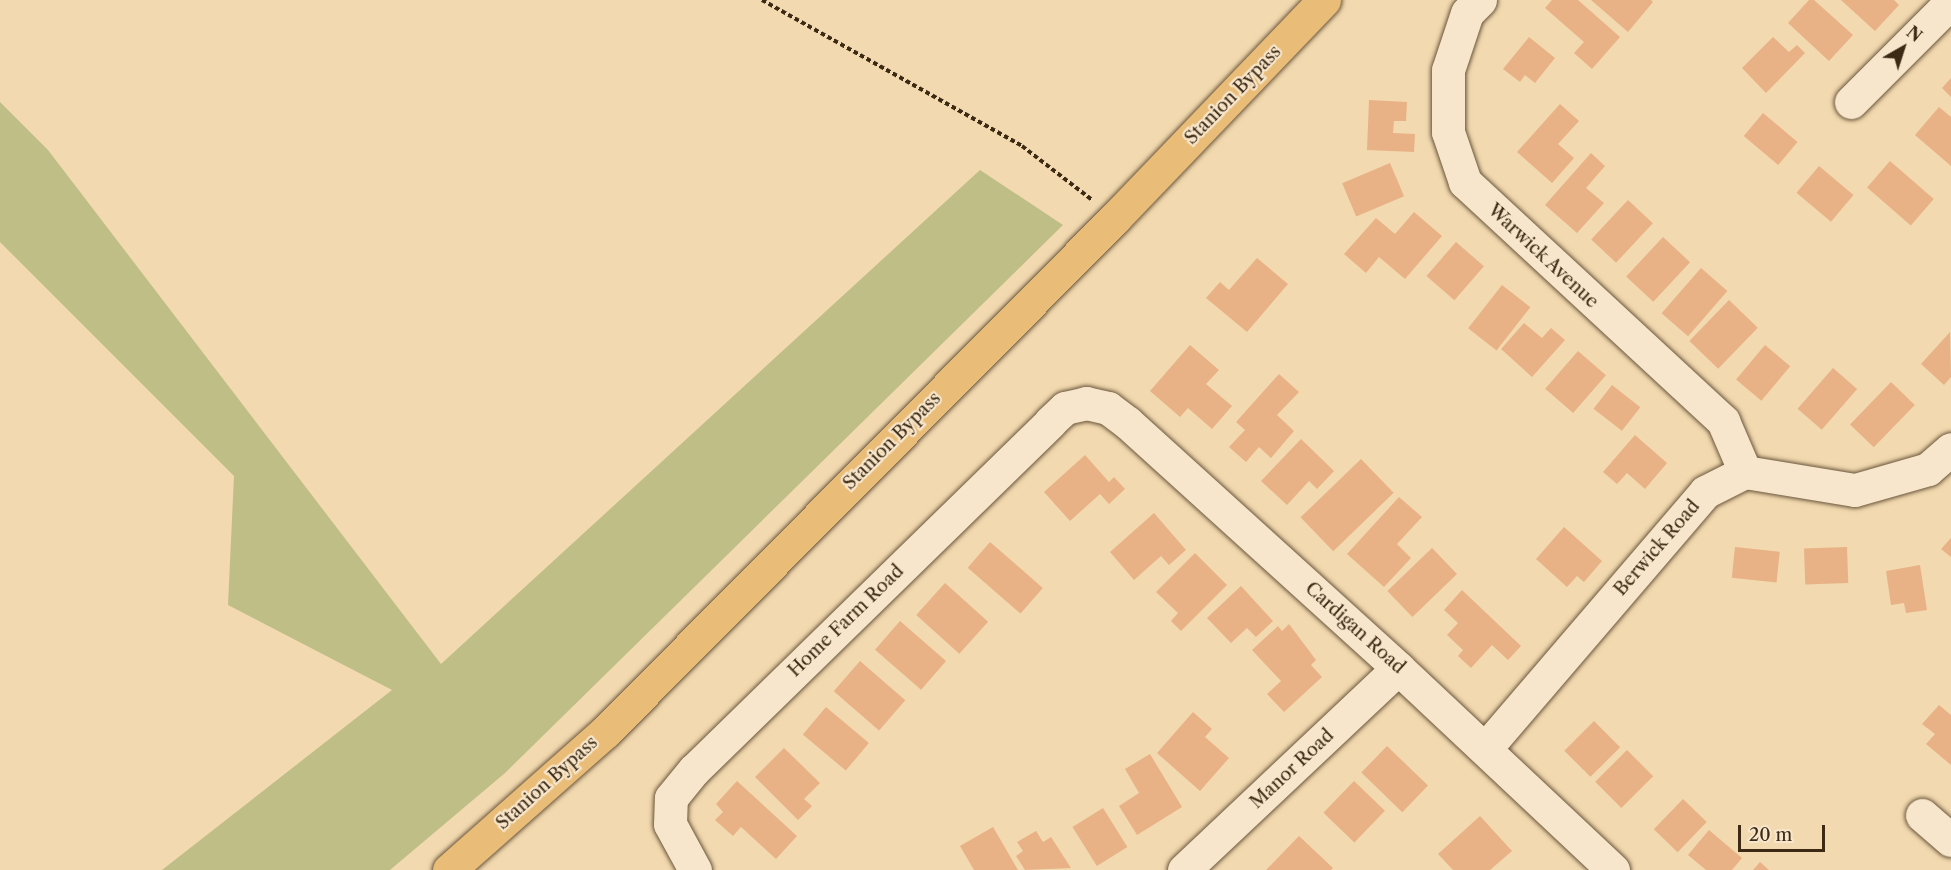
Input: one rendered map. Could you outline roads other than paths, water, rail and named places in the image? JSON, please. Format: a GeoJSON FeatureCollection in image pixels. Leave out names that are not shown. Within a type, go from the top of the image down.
{"type":"FeatureCollection","features":[{"type":"Feature","properties":{"kind":"main road","name":"Stanion Bypass"},"geometry":{"type":"LineString","coordinates":[[449,870],[605,732],[1115,218],[1324,0]]}},
{"type":"Feature","properties":{"kind":"street","name":"Warwick Avenue"},"geometry":{"type":"LineString","coordinates":[[1480,0],[1467,13],[1448,70],[1448,132],[1465,182],[1723,422],[1745,472]]}},
{"type":"Feature","properties":{"kind":"street"},"geometry":{"type":"LineString","coordinates":[[1851,102],[1951,2]]}},
{"type":"Feature","properties":{"kind":"street","name":"Cardigan Road"},"geometry":{"type":"LineString","coordinates":[[1086,403],[1108,408],[1128,423],[1398,668],[1613,870]]}},
{"type":"Feature","properties":{"kind":"street","name":"Home Farm Road"},"geometry":{"type":"LineString","coordinates":[[695,870],[670,824],[671,798],[694,770],[1050,422],[1065,408],[1086,403]]}},
{"type":"Feature","properties":{"kind":"street"},"geometry":{"type":"LineString","coordinates":[[1745,472],[1856,490],[1928,469],[1951,449]]}},
{"type":"Feature","properties":{"kind":"street","name":"Berwick Road"},"geometry":{"type":"LineString","coordinates":[[1485,749],[1705,492],[1745,472]]}},
{"type":"Feature","properties":{"kind":"street","name":"Manor Road"},"geometry":{"type":"LineString","coordinates":[[1184,870],[1398,668]]}},
{"type":"Feature","properties":{"kind":"street"},"geometry":{"type":"LineString","coordinates":[[1922,815],[1951,840]]}}]}
